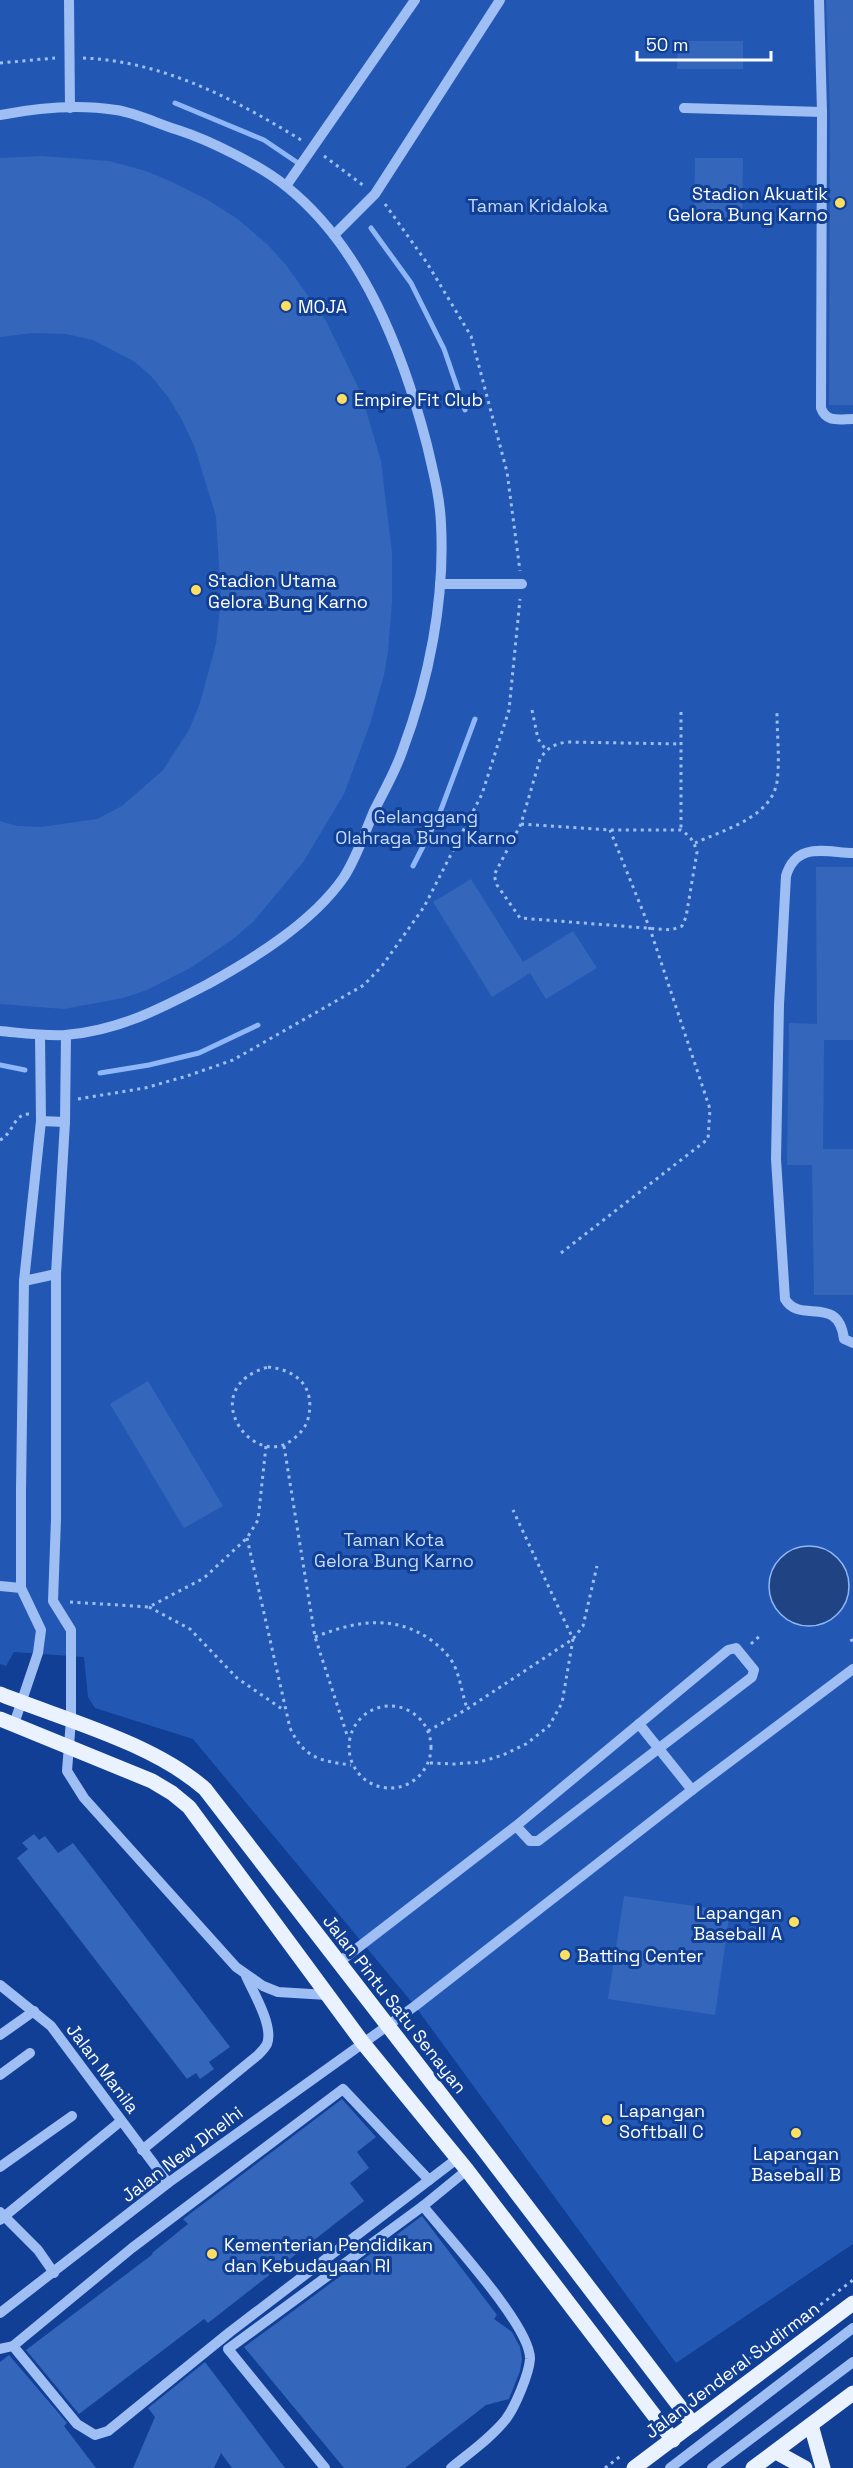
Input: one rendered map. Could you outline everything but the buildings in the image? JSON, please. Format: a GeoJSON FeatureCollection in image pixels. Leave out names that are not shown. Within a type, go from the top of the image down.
{"type":"FeatureCollection","features":[{"type":"Feature","properties":{"kind":"main road","name":"Jalan Pintu Satu Senayan"},"geometry":{"type":"LineString","coordinates":[[0,1694],[71,1720],[165,1760],[185,1772],[205,1789],[693,2424]]}},
{"type":"Feature","properties":{"kind":"main road"},"geometry":{"type":"LineString","coordinates":[[7,1721],[152,1781],[172,1793],[189,1808],[363,2043],[462,2164],[673,2439]]}},
{"type":"Feature","properties":{"kind":"main road"},"geometry":{"type":"LineString","coordinates":[[462,2164],[487,2154]]}},
{"type":"Feature","properties":{"kind":"main road","name":"Jalan Jenderal Sudirman"},"geometry":{"type":"LineString","coordinates":[[634,2468],[853,2303]]}},
{"type":"Feature","properties":{"kind":"main road"},"geometry":{"type":"LineString","coordinates":[[585,2324],[606,2309]]}},
{"type":"Feature","properties":{"kind":"main road"},"geometry":{"type":"LineString","coordinates":[[620,2369],[640,2355]]}},
{"type":"Feature","properties":{"kind":"main road"},"geometry":{"type":"LineString","coordinates":[[753,2468],[853,2393]]}},
{"type":"Feature","properties":{"kind":"main road"},"geometry":{"type":"LineString","coordinates":[[811,2425],[823,2468]]}},
{"type":"Feature","properties":{"kind":"main road"},"geometry":{"type":"LineString","coordinates":[[776,2452],[805,2468]]}},
{"type":"Feature","properties":{"kind":"street"},"geometry":{"type":"LineString","coordinates":[[69,0],[70,108]]}},
{"type":"Feature","properties":{"kind":"street"},"geometry":{"type":"LineString","coordinates":[[286,186],[415,0]]}},
{"type":"Feature","properties":{"kind":"street"},"geometry":{"type":"LineString","coordinates":[[334,235],[375,194],[500,0]]}},
{"type":"Feature","properties":{"kind":"street"},"geometry":{"type":"LineString","coordinates":[[819,0],[822,112],[822,408],[824,415],[830,419],[853,419]]}},
{"type":"Feature","properties":{"kind":"street"},"geometry":{"type":"LineString","coordinates":[[0,115],[70,108],[118,110],[201,138],[286,186],[334,235],[356,267],[380,313],[406,372],[435,475],[441,523],[440,584],[435,632],[417,709],[401,756],[344,876],[311,915],[239,967],[152,1013],[113,1027],[66,1035],[40,1035],[0,1030]]}},
{"type":"Feature","properties":{"kind":"street"},"geometry":{"type":"LineString","coordinates":[[684,108],[822,112]]}},
{"type":"Feature","properties":{"kind":"street"},"geometry":{"type":"LineString","coordinates":[[440,584],[522,584]]}},
{"type":"Feature","properties":{"kind":"street"},"geometry":{"type":"LineString","coordinates":[[853,853],[806,851],[795,856],[786,876],[779,1005],[776,1159],[785,1299],[788,1305],[795,1308],[828,1314],[837,1318],[842,1325],[844,1339],[853,1343]]}},
{"type":"Feature","properties":{"kind":"street"},"geometry":{"type":"LineString","coordinates":[[7,1721],[21,1702],[38,1653],[41,1630],[21,1588],[24,1281],[41,1116],[40,1035]]}},
{"type":"Feature","properties":{"kind":"street"},"geometry":{"type":"LineString","coordinates":[[66,1035],[56,1274],[56,1519],[53,1601],[71,1630],[71,1720],[68,1771],[84,1798],[236,1967],[263,1986],[278,1992],[327,1995]]}},
{"type":"Feature","properties":{"kind":"street"},"geometry":{"type":"LineString","coordinates":[[41,1116],[64,1122]]}},
{"type":"Feature","properties":{"kind":"street"},"geometry":{"type":"LineString","coordinates":[[24,1281],[56,1274]]}},
{"type":"Feature","properties":{"kind":"street"},"geometry":{"type":"LineString","coordinates":[[0,1586],[21,1588]]}},
{"type":"Feature","properties":{"kind":"street"},"geometry":{"type":"LineString","coordinates":[[338,1963],[516,1826],[728,1650],[736,1648],[754,1670],[752,1677],[538,1841],[530,1841],[516,1826]]}},
{"type":"Feature","properties":{"kind":"street","name":"Jalan New Dhelhi"},"geometry":{"type":"LineString","coordinates":[[0,2313],[168,2183],[415,2006],[692,1790],[853,1669]]}},
{"type":"Feature","properties":{"kind":"street"},"geometry":{"type":"LineString","coordinates":[[639,1724],[692,1790]]}},
{"type":"Feature","properties":{"kind":"street"},"geometry":{"type":"LineString","coordinates":[[142,2150],[258,2055],[267,2045],[269,2035],[264,2015],[244,1973]]}},
{"type":"Feature","properties":{"kind":"street","name":"Jalan Manila"},"geometry":{"type":"LineString","coordinates":[[0,1984],[51,2026],[168,2183]]}},
{"type":"Feature","properties":{"kind":"street"},"geometry":{"type":"LineString","coordinates":[[0,2035],[34,2011]]}},
{"type":"Feature","properties":{"kind":"street"},"geometry":{"type":"LineString","coordinates":[[0,2075],[30,2053]]}},
{"type":"Feature","properties":{"kind":"street"},"geometry":{"type":"LineString","coordinates":[[0,2349],[13,2346],[132,2248],[344,2090],[429,2180]]}},
{"type":"Feature","properties":{"kind":"street"},"geometry":{"type":"LineString","coordinates":[[0,2167],[72,2116]]}},
{"type":"Feature","properties":{"kind":"street"},"geometry":{"type":"LineString","coordinates":[[54,2273],[38,2250],[1,2216],[122,2121]]}},
{"type":"Feature","properties":{"kind":"street"},"geometry":{"type":"LineString","coordinates":[[13,2346],[77,2424],[95,2435],[108,2431],[230,2332],[429,2180],[462,2164]]}},
{"type":"Feature","properties":{"kind":"street"},"geometry":{"type":"LineString","coordinates":[[325,2468],[228,2349],[423,2206],[462,2164]]}},
{"type":"Feature","properties":{"kind":"street"},"geometry":{"type":"LineString","coordinates":[[423,2206],[512,2316],[527,2344],[530,2359],[526,2378],[507,2418],[451,2468]]}},
{"type":"Feature","properties":{"kind":"street"},"geometry":{"type":"LineString","coordinates":[[670,2468],[853,2328]]}},
{"type":"Feature","properties":{"kind":"street"},"geometry":{"type":"LineString","coordinates":[[712,2468],[853,2361]]}},
{"type":"Feature","properties":{"kind":"path"},"geometry":{"type":"LineString","coordinates":[[0,63],[69,57],[99,58],[137,65],[196,84],[254,111],[312,147],[375,194],[389,208],[427,263],[471,336],[507,472],[522,584],[510,710],[482,794],[424,907],[382,966],[364,985],[233,1060],[145,1088],[65,1101]]}},
{"type":"Feature","properties":{"kind":"path"},"geometry":{"type":"LineString","coordinates":[[532,710],[538,739],[546,750]]}},
{"type":"Feature","properties":{"kind":"path"},"geometry":{"type":"LineString","coordinates":[[681,712],[681,830]]}},
{"type":"Feature","properties":{"kind":"path"},"geometry":{"type":"LineString","coordinates":[[695,843],[751,817],[769,801],[777,783],[777,712]]}},
{"type":"Feature","properties":{"kind":"path"},"geometry":{"type":"LineString","coordinates":[[521,824],[610,830],[681,830],[695,843],[697,852],[686,917],[682,926],[671,930],[650,929],[520,918],[497,885],[494,875],[521,824],[540,759],[546,750],[555,744],[567,742],[681,744]]}},
{"type":"Feature","properties":{"kind":"path"},"geometry":{"type":"LineString","coordinates":[[561,1253],[708,1138],[710,1109],[650,929],[610,830]]}},
{"type":"Feature","properties":{"kind":"path"},"geometry":{"type":"LineString","coordinates":[[0,1140],[10,1133],[15,1121],[23,1114],[36,1113],[41,1116]]}},
{"type":"Feature","properties":{"kind":"path"},"geometry":{"type":"LineString","coordinates":[[268,1367],[284,1369],[298,1377],[308,1391],[311,1407],[307,1423],[297,1436],[284,1446],[266,1446],[251,1440],[238,1429],[232,1413],[232,1397],[239,1382],[252,1371],[268,1367]]}},
{"type":"Feature","properties":{"kind":"path"},"geometry":{"type":"LineString","coordinates":[[148,1607],[204,1578],[247,1538],[258,1520],[266,1446]]}},
{"type":"Feature","properties":{"kind":"path"},"geometry":{"type":"LineString","coordinates":[[284,1446],[315,1637],[348,1738],[351,1765],[368,1783],[383,1789],[399,1788],[414,1781],[422,1775],[430,1763],[431,1748],[428,1731],[412,1712],[396,1706],[380,1707],[365,1713],[348,1738]]}},
{"type":"Feature","properties":{"kind":"path"},"geometry":{"type":"LineString","coordinates":[[430,1763],[455,1764],[492,1758],[526,1744],[549,1726],[562,1703],[573,1639],[513,1510]]}},
{"type":"Feature","properties":{"kind":"path"},"geometry":{"type":"LineString","coordinates":[[247,1538],[286,1712],[297,1743],[323,1762],[351,1765]]}},
{"type":"Feature","properties":{"kind":"path"},"geometry":{"type":"LineString","coordinates":[[428,1731],[467,1709],[573,1639],[583,1626],[597,1566]]}},
{"type":"Feature","properties":{"kind":"path"},"geometry":{"type":"LineString","coordinates":[[53,1601],[148,1607],[190,1629],[237,1678],[286,1712]]}},
{"type":"Feature","properties":{"kind":"path"},"geometry":{"type":"LineString","coordinates":[[315,1637],[344,1626],[367,1622],[391,1622],[418,1631],[442,1648],[454,1665],[467,1709]]}},
{"type":"Feature","properties":{"kind":"path"},"geometry":{"type":"LineString","coordinates":[[682,2409],[853,2280]]}},
{"type":"Feature","properties":{"kind":"path"},"geometry":{"type":"LineString","coordinates":[[605,2468],[629,2450]]}},
{"type":"Feature","properties":{"kind":"green space","name":"Gelanggang Olahraga Bung Karno"},"geometry":{"type":"Polygon","coordinates":[[[0,0],[853,0],[853,2244],[676,2363],[415,2006],[193,1739],[95,1708],[88,1697],[84,1657],[14,1652],[6,1666],[0,1664],[0,0]]]}},
{"type":"Feature","properties":{"kind":"shaded area"},"geometry":{"type":"Polygon","coordinates":[[[809,1546],[824,1549],[837,1558],[846,1571],[849,1586],[846,1601],[837,1614],[824,1623],[809,1626],[794,1623],[781,1614],[772,1601],[769,1586],[772,1571],[781,1558],[794,1549],[809,1546]]]}},
{"type":"Feature","properties":{"kind":"waterway"},"geometry":{"type":"LineString","coordinates":[[175,103],[264,140],[298,163]]}},
{"type":"Feature","properties":{"kind":"waterway"},"geometry":{"type":"LineString","coordinates":[[371,228],[411,283],[444,349],[465,410]]}},
{"type":"Feature","properties":{"kind":"waterway"},"geometry":{"type":"LineString","coordinates":[[413,866],[439,815],[475,719]]}},
{"type":"Feature","properties":{"kind":"waterway"},"geometry":{"type":"LineString","coordinates":[[100,1073],[149,1065],[199,1053],[258,1025]]}},
{"type":"Feature","properties":{"kind":"waterway"},"geometry":{"type":"LineString","coordinates":[[0,1065],[25,1070]]}},
{"type":"Feature","properties":{"kind":"place","name":"Stadion Akuatik Gelora Bung Karno"},"geometry":{"type":"Point","coordinates":[840,203]}},
{"type":"Feature","properties":{"kind":"place","name":"MOJA"},"geometry":{"type":"Point","coordinates":[286,306]}},
{"type":"Feature","properties":{"kind":"place","name":"Empire Fit Club"},"geometry":{"type":"Point","coordinates":[342,399]}},
{"type":"Feature","properties":{"kind":"place","name":"Stadion Utama Gelora Bung Karno"},"geometry":{"type":"Point","coordinates":[196,590]}},
{"type":"Feature","properties":{"kind":"place","name":"Lapangan Baseball A"},"geometry":{"type":"Point","coordinates":[794,1922]}},
{"type":"Feature","properties":{"kind":"place","name":"Batting Center"},"geometry":{"type":"Point","coordinates":[565,1955]}},
{"type":"Feature","properties":{"kind":"place","name":"Lapangan Softball C"},"geometry":{"type":"Point","coordinates":[607,2120]}},
{"type":"Feature","properties":{"kind":"place","name":"Lapangan Baseball B"},"geometry":{"type":"Point","coordinates":[796,2133]}},
{"type":"Feature","properties":{"kind":"place","name":"Kementerian Pendidikan dan Kebudayaan RI"},"geometry":{"type":"Point","coordinates":[212,2254]}},
{"type":"Feature","properties":{"kind":"park label","name":"Taman Kridaloka"},"geometry":{"type":"Point","coordinates":[538,205]}},
{"type":"Feature","properties":{"kind":"park label","name":"Taman Kota Gelora Bung Karno"},"geometry":{"type":"Point","coordinates":[394,1549]}}]}
